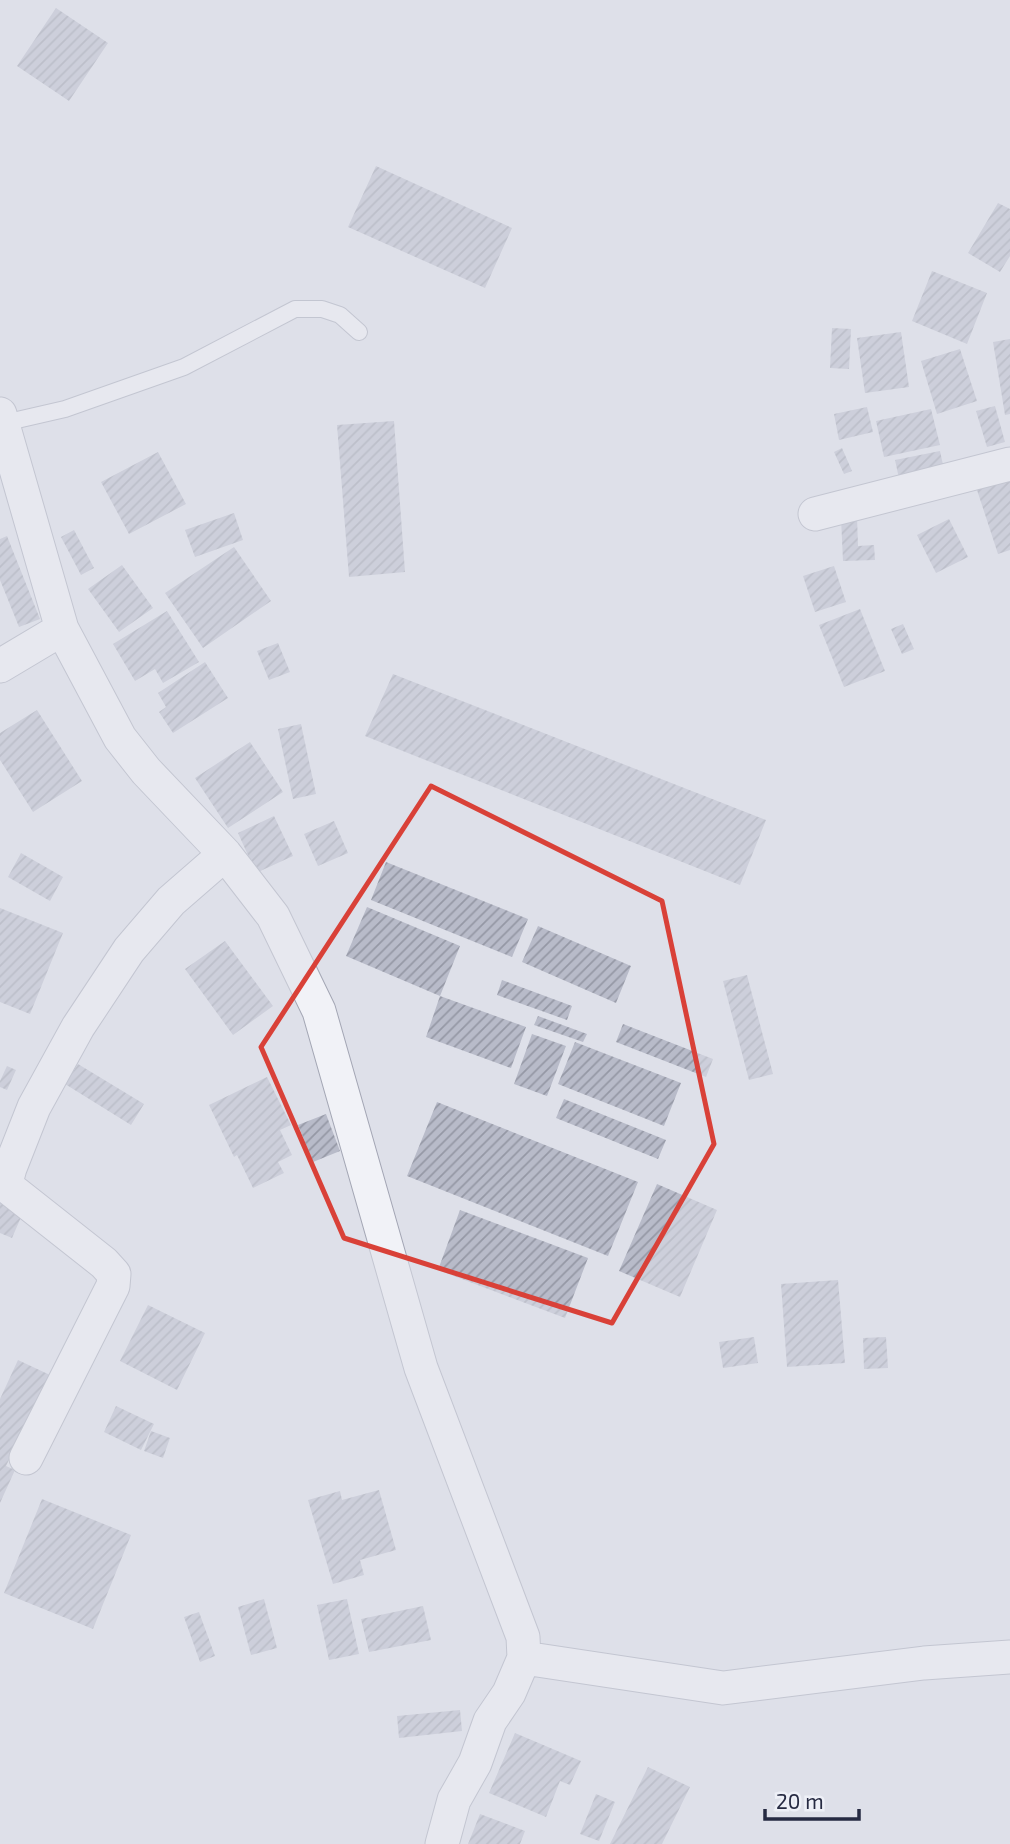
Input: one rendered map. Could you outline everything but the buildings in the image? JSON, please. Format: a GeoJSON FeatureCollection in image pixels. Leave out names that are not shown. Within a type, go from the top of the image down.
{"type":"FeatureCollection","features":[{"type":"Feature","properties":{"kind":"street"},"geometry":{"type":"LineString","coordinates":[[2,418],[62,629],[120,738],[146,771],[225,854],[273,916],[319,1011],[421,1368],[523,1637],[524,1658],[509,1693],[490,1721],[475,1763],[454,1800],[442,1844]]}},
{"type":"Feature","properties":{"kind":"street"},"geometry":{"type":"LineString","coordinates":[[815,514],[1010,464]]}},
{"type":"Feature","properties":{"kind":"street"},"geometry":{"type":"LineString","coordinates":[[0,666],[62,629]]}},
{"type":"Feature","properties":{"kind":"street"},"geometry":{"type":"LineString","coordinates":[[26,1458],[113,1286],[114,1274],[104,1263],[9,1188],[7,1179],[10,1168],[34,1107],[78,1027],[129,950],[171,901],[225,854]]}},
{"type":"Feature","properties":{"kind":"street"},"geometry":{"type":"LineString","coordinates":[[524,1658],[723,1688],[924,1663],[1010,1657]]}},
{"type":"Feature","properties":{"kind":"lane"},"geometry":{"type":"LineString","coordinates":[[2,418],[65,410],[184,367],[295,309],[322,309],[340,315],[359,332]]}},
{"type":"Feature","properties":{"kind":"highlighted area"},"geometry":{"type":"Polygon","coordinates":[[[431,786],[662,901],[714,1144],[612,1323],[344,1238],[261,1047],[431,786]]]}}]}
